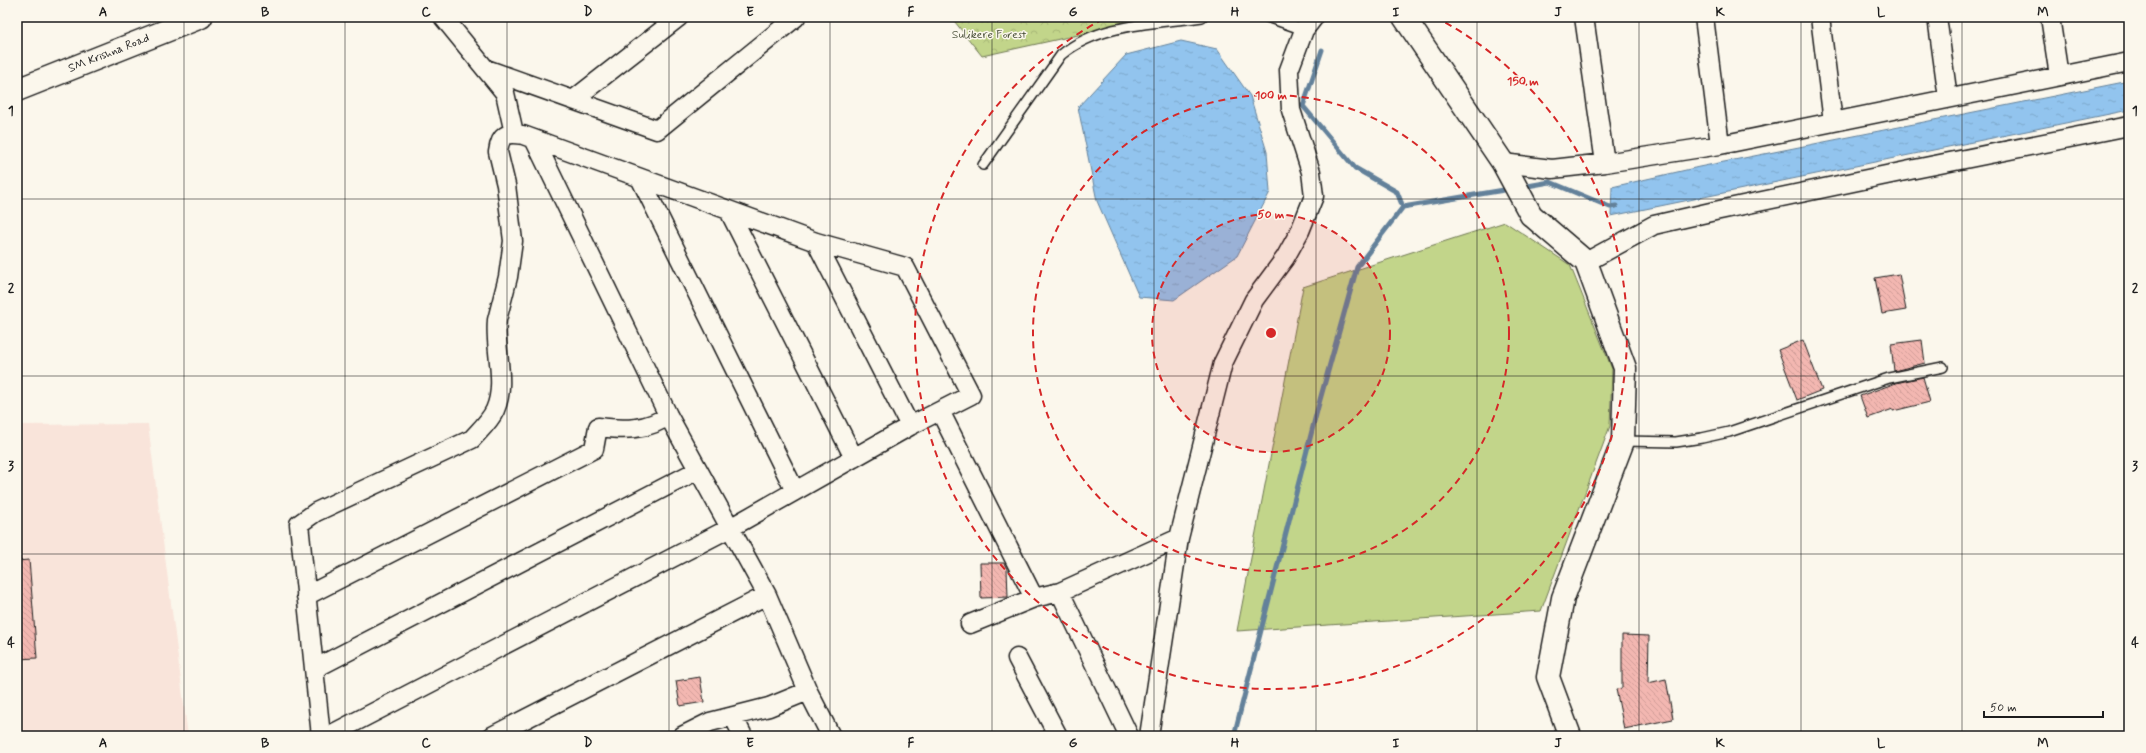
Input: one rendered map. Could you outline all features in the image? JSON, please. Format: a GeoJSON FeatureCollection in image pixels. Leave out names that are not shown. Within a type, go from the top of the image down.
{"type":"FeatureCollection","features":[{"type":"Feature","properties":{"kind":"main road","name":"SM Krishna Road"},"geometry":{"type":"LineString","coordinates":[[17,90],[201,17]]}},
{"type":"Feature","properties":{"kind":"main road"},"geometry":{"type":"LineString","coordinates":[[1404,17],[1503,163],[1531,214],[1586,262],[1625,368],[1623,441],[1563,598],[1549,670],[1548,678],[1570,736]]}},
{"type":"Feature","properties":{"kind":"street"},"geometry":{"type":"LineString","coordinates":[[443,17],[505,93],[514,133]]}},
{"type":"Feature","properties":{"kind":"street"},"geometry":{"type":"LineString","coordinates":[[573,100],[679,17]]}},
{"type":"Feature","properties":{"kind":"street"},"geometry":{"type":"LineString","coordinates":[[486,69],[657,130],[796,17]]}},
{"type":"Feature","properties":{"kind":"street"},"geometry":{"type":"LineString","coordinates":[[1584,17],[1605,163]]}},
{"type":"Feature","properties":{"kind":"street"},"geometry":{"type":"LineString","coordinates":[[1704,17],[1720,145]]}},
{"type":"Feature","properties":{"kind":"street"},"geometry":{"type":"LineString","coordinates":[[1820,17],[1833,122]]}},
{"type":"Feature","properties":{"kind":"street"},"geometry":{"type":"LineString","coordinates":[[1937,17],[1948,98]]}},
{"type":"Feature","properties":{"kind":"street"},"geometry":{"type":"LineString","coordinates":[[2050,17],[2059,76]]}},
{"type":"Feature","properties":{"kind":"street"},"geometry":{"type":"LineString","coordinates":[[1149,736],[1179,538],[1223,363],[1254,300],[1292,245],[1314,196],[1311,172],[1291,110],[1289,70],[1309,24]]}},
{"type":"Feature","properties":{"kind":"street"},"geometry":{"type":"LineString","coordinates":[[1503,163],[1552,169],[1605,163],[1720,145],[2129,62]]}},
{"type":"Feature","properties":{"kind":"street"},"geometry":{"type":"LineString","coordinates":[[1586,262],[1654,225],[1908,170],[2129,126]]}},
{"type":"Feature","properties":{"kind":"street"},"geometry":{"type":"LineString","coordinates":[[321,736],[299,524],[316,512],[472,439],[487,423],[495,410],[500,387],[496,331],[510,270],[513,242],[506,185],[498,152],[499,142],[505,135],[514,133],[534,139],[816,242],[905,267],[971,395],[910,426],[730,528],[328,736]]}},
{"type":"Feature","properties":{"kind":"street"},"geometry":{"type":"LineString","coordinates":[[534,139],[668,415],[767,595],[808,691],[831,736]]}},
{"type":"Feature","properties":{"kind":"street"},"geometry":{"type":"LineString","coordinates":[[640,178],[795,491]]}},
{"type":"Feature","properties":{"kind":"street"},"geometry":{"type":"LineString","coordinates":[[729,211],[854,458]]}},
{"type":"Feature","properties":{"kind":"street"},"geometry":{"type":"LineString","coordinates":[[816,242],[910,426]]}},
{"type":"Feature","properties":{"kind":"street"},"geometry":{"type":"LineString","coordinates":[[940,411],[1034,598]]}},
{"type":"Feature","properties":{"kind":"street"},"geometry":{"type":"LineString","coordinates":[[306,596],[594,449],[598,427],[623,430],[641,427],[660,422],[668,415]]}},
{"type":"Feature","properties":{"kind":"street"},"geometry":{"type":"LineString","coordinates":[[314,669],[698,470]]}},
{"type":"Feature","properties":{"kind":"street"},"geometry":{"type":"LineString","coordinates":[[970,624],[1034,598],[1060,592],[1179,538]]}},
{"type":"Feature","properties":{"kind":"street"},"geometry":{"type":"LineString","coordinates":[[1060,592],[1130,736]]}},
{"type":"Feature","properties":{"kind":"street"},"geometry":{"type":"LineString","coordinates":[[492,736],[767,595]]}},
{"type":"Feature","properties":{"kind":"street"},"geometry":{"type":"LineString","coordinates":[[1017,658],[1058,736]]}},
{"type":"Feature","properties":{"kind":"street"},"geometry":{"type":"LineString","coordinates":[[693,734],[710,722],[769,707],[808,691]]}},
{"type":"Feature","properties":{"kind":"street"},"geometry":{"type":"LineString","coordinates":[[733,716],[743,736]]}},
{"type":"Feature","properties":{"kind":"lane"},"geometry":{"type":"LineString","coordinates":[[982,164],[1061,55],[1073,45],[1086,38],[1112,30],[1202,17]]}},
{"type":"Feature","properties":{"kind":"lane"},"geometry":{"type":"LineString","coordinates":[[1266,17],[1309,24]]}},
{"type":"Feature","properties":{"kind":"lane"},"geometry":{"type":"LineString","coordinates":[[1623,441],[1676,442],[1729,432],[1889,378],[1943,367]]}},
{"type":"Feature","properties":{"kind":"shaded area"},"geometry":{"type":"Polygon","coordinates":[[[148,424],[188,736],[17,736],[17,425],[148,424]]]}},
{"type":"Feature","properties":{"kind":"green space","name":"Sulikere Forest"},"geometry":{"type":"Polygon","coordinates":[[[951,17],[1160,17],[982,56],[951,17]]]}},
{"type":"Feature","properties":{"kind":"green space"},"geometry":{"type":"Polygon","coordinates":[[[1505,222],[1570,265],[1612,369],[1610,426],[1541,611],[1237,631],[1303,287],[1505,222]]]}},
{"type":"Feature","properties":{"kind":"water"},"geometry":{"type":"Polygon","coordinates":[[[1181,41],[1217,49],[1250,96],[1267,152],[1270,192],[1237,256],[1174,300],[1139,297],[1097,201],[1078,107],[1126,55],[1181,41]]]}},
{"type":"Feature","properties":{"kind":"water"},"geometry":{"type":"Polygon","coordinates":[[[2129,81],[2129,110],[1611,216],[1612,187],[1699,167],[2129,81]]]}},
{"type":"Feature","properties":{"kind":"building"},"geometry":{"type":"Polygon","coordinates":[[[1899,274],[1906,310],[1882,314],[1875,278],[1899,274]]]}},
{"type":"Feature","properties":{"kind":"building"},"geometry":{"type":"Polygon","coordinates":[[[1803,340],[1822,390],[1797,400],[1778,350],[1803,340]]]}},
{"type":"Feature","properties":{"kind":"building"},"geometry":{"type":"Polygon","coordinates":[[[1922,340],[1925,363],[1894,371],[1891,344],[1922,340]]]}},
{"type":"Feature","properties":{"kind":"building"},"geometry":{"type":"Polygon","coordinates":[[[1923,377],[1930,402],[1893,411],[1893,409],[1868,418],[1860,396],[1896,383],[1923,377]]]}},
{"type":"Feature","properties":{"kind":"building"},"geometry":{"type":"Polygon","coordinates":[[[29,560],[37,658],[17,659],[17,561],[29,560]]]}},
{"type":"Feature","properties":{"kind":"building"},"geometry":{"type":"Polygon","coordinates":[[[980,563],[1004,563],[1007,569],[1008,597],[981,598],[980,563]]]}},
{"type":"Feature","properties":{"kind":"building"},"geometry":{"type":"Polygon","coordinates":[[[1622,635],[1649,636],[1648,683],[1666,679],[1673,719],[1624,729],[1616,689],[1622,688],[1622,635]]]}},
{"type":"Feature","properties":{"kind":"building"},"geometry":{"type":"Polygon","coordinates":[[[700,677],[704,702],[680,706],[676,681],[700,677]]]}},
{"type":"Feature","properties":{"kind":"waterway"},"geometry":{"type":"LineString","coordinates":[[1322,50],[1303,106],[1355,168],[1397,192],[1403,207]]}},
{"type":"Feature","properties":{"kind":"waterway"},"geometry":{"type":"LineString","coordinates":[[1522,187],[1550,182],[1610,207],[1616,206]]}},
{"type":"Feature","properties":{"kind":"waterway"},"geometry":{"type":"LineString","coordinates":[[1234,736],[1318,407],[1357,267],[1403,207],[1510,189]]}}]}
